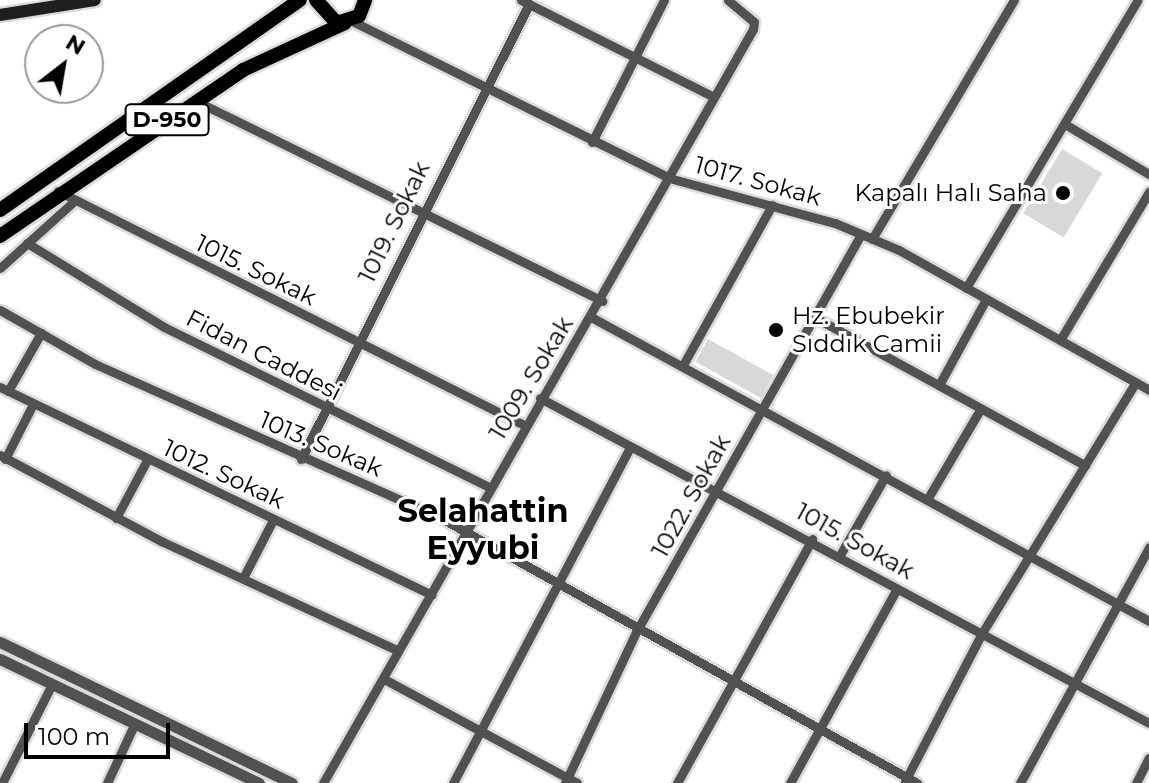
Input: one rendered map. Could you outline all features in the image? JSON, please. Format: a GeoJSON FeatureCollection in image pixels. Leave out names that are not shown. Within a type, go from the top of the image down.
{"type":"FeatureCollection","features":[{"type":"Feature","properties":{"kind":"highway","name":"D-950"},"geometry":{"type":"LineString","coordinates":[[0,210],[300,0]]}},
{"type":"Feature","properties":{"kind":"highway"},"geometry":{"type":"LineString","coordinates":[[316,0],[323,16],[349,22],[364,5],[378,0]]}},
{"type":"Feature","properties":{"kind":"highway","name":"D-950"},"geometry":{"type":"LineString","coordinates":[[0,236],[58,191],[243,70],[349,22]]}},
{"type":"Feature","properties":{"kind":"main road"},"geometry":{"type":"LineString","coordinates":[[0,15],[95,0]]}},
{"type":"Feature","properties":{"kind":"street"},"geometry":{"type":"LineString","coordinates":[[592,142],[664,0]]}},
{"type":"Feature","properties":{"kind":"street","name":"1009. Sokak"},"geometry":{"type":"LineString","coordinates":[[323,783],[384,679],[397,650],[432,595],[524,425],[602,301],[753,29],[728,0]]}},
{"type":"Feature","properties":{"kind":"street"},"geometry":{"type":"LineString","coordinates":[[872,239],[1014,0]]}},
{"type":"Feature","properties":{"kind":"street"},"geometry":{"type":"LineString","coordinates":[[966,288],[1068,126],[1138,0]]}},
{"type":"Feature","properties":{"kind":"street"},"geometry":{"type":"LineString","coordinates":[[525,2],[714,97]]}},
{"type":"Feature","properties":{"kind":"street","name":"1019. Sokak"},"geometry":{"type":"LineString","coordinates":[[301,459],[424,214],[525,2]]}},
{"type":"Feature","properties":{"kind":"street","name":"1017. Sokak"},"geometry":{"type":"LineString","coordinates":[[349,22],[669,178],[772,205],[872,239],[1149,390]]}},
{"type":"Feature","properties":{"kind":"street"},"geometry":{"type":"LineString","coordinates":[[196,101],[602,301]]}},
{"type":"Feature","properties":{"kind":"street"},"geometry":{"type":"LineString","coordinates":[[1068,126],[1149,174]]}},
{"type":"Feature","properties":{"kind":"street","name":"1015. Sokak"},"geometry":{"type":"LineString","coordinates":[[58,191],[72,203],[524,425]]}},
{"type":"Feature","properties":{"kind":"street"},"geometry":{"type":"LineString","coordinates":[[1060,340],[1149,192]]}},
{"type":"Feature","properties":{"kind":"street"},"geometry":{"type":"LineString","coordinates":[[0,268],[72,203]]}},
{"type":"Feature","properties":{"kind":"street"},"geometry":{"type":"LineString","coordinates":[[683,365],[772,205]]}},
{"type":"Feature","properties":{"kind":"street","name":"1022. Sokak"},"geometry":{"type":"LineString","coordinates":[[570,781],[636,632],[861,234]]}},
{"type":"Feature","properties":{"kind":"street","name":"Fidan Caddesi"},"geometry":{"type":"LineString","coordinates":[[27,243],[74,278],[326,408],[491,488]]}},
{"type":"Feature","properties":{"kind":"street"},"geometry":{"type":"LineString","coordinates":[[939,385],[986,299]]}},
{"type":"Feature","properties":{"kind":"street","name":"1013. Sokak"},"geometry":{"type":"LineString","coordinates":[[0,310],[41,333],[301,459],[441,518],[463,536],[730,686],[905,780],[917,783]]}},
{"type":"Feature","properties":{"kind":"street"},"geometry":{"type":"LineString","coordinates":[[591,317],[764,407],[1149,621]]}},
{"type":"Feature","properties":{"kind":"street"},"geometry":{"type":"LineString","coordinates":[[816,318],[1085,465]]}},
{"type":"Feature","properties":{"kind":"street"},"geometry":{"type":"LineString","coordinates":[[4,389],[41,333]]}},
{"type":"Feature","properties":{"kind":"street"},"geometry":{"type":"LineString","coordinates":[[905,780],[982,633],[1136,382]]}},
{"type":"Feature","properties":{"kind":"street","name":"1012. Sokak"},"geometry":{"type":"LineString","coordinates":[[4,389],[432,595]]}},
{"type":"Feature","properties":{"kind":"street","name":"1015. Sokak"},"geometry":{"type":"LineString","coordinates":[[540,398],[812,539],[1149,723]]}},
{"type":"Feature","properties":{"kind":"street"},"geometry":{"type":"LineString","coordinates":[[33,404],[3,457],[116,518],[397,650]]}},
{"type":"Feature","properties":{"kind":"street"},"geometry":{"type":"LineString","coordinates":[[928,498],[981,408]]}},
{"type":"Feature","properties":{"kind":"street"},"geometry":{"type":"LineString","coordinates":[[453,783],[475,731],[630,447]]}},
{"type":"Feature","properties":{"kind":"street"},"geometry":{"type":"LineString","coordinates":[[116,518],[147,460]]}},
{"type":"Feature","properties":{"kind":"street"},"geometry":{"type":"LineString","coordinates":[[840,555],[886,475]]}},
{"type":"Feature","properties":{"kind":"street"},"geometry":{"type":"LineString","coordinates":[[243,578],[273,520]]}},
{"type":"Feature","properties":{"kind":"street"},"geometry":{"type":"LineString","coordinates":[[677,783],[812,539]]}},
{"type":"Feature","properties":{"kind":"street"},"geometry":{"type":"LineString","coordinates":[[1020,783],[1149,547]]}},
{"type":"Feature","properties":{"kind":"street"},"geometry":{"type":"LineString","coordinates":[[790,783],[897,588]]}},
{"type":"Feature","properties":{"kind":"street"},"geometry":{"type":"LineString","coordinates":[[0,642],[292,783]]}},
{"type":"Feature","properties":{"kind":"street"},"geometry":{"type":"LineString","coordinates":[[0,659],[259,783]]}},
{"type":"Feature","properties":{"kind":"street"},"geometry":{"type":"LineString","coordinates":[[384,679],[570,781]]}},
{"type":"Feature","properties":{"kind":"street"},"geometry":{"type":"LineString","coordinates":[[2,783],[52,684]]}},
{"type":"Feature","properties":{"kind":"street"},"geometry":{"type":"LineString","coordinates":[[107,783],[134,725]]}},
{"type":"Feature","properties":{"kind":"street"},"geometry":{"type":"LineString","coordinates":[[1136,783],[1149,758]]}},
{"type":"Feature","properties":{"kind":"shaded area","name":"Kapalı Halı Saha"},"geometry":{"type":"Polygon","coordinates":[[[1062,149],[1102,173],[1064,237],[1023,213],[1062,149]]]}},
{"type":"Feature","properties":{"kind":"shaded area"},"geometry":{"type":"Polygon","coordinates":[[[708,339],[774,375],[761,398],[695,362],[708,339]]]}},
{"type":"Feature","properties":{"kind":"place","name":"Kapalı Halı Saha"},"geometry":{"type":"Point","coordinates":[1063,193]}},
{"type":"Feature","properties":{"kind":"place","name":"Hz. Ebubekir Sıddık Camii"},"geometry":{"type":"Point","coordinates":[776,330]}},
{"type":"Feature","properties":{"kind":"district","name":"Selahattin Eyyubi"},"geometry":{"type":"Point","coordinates":[483,530]}}]}
